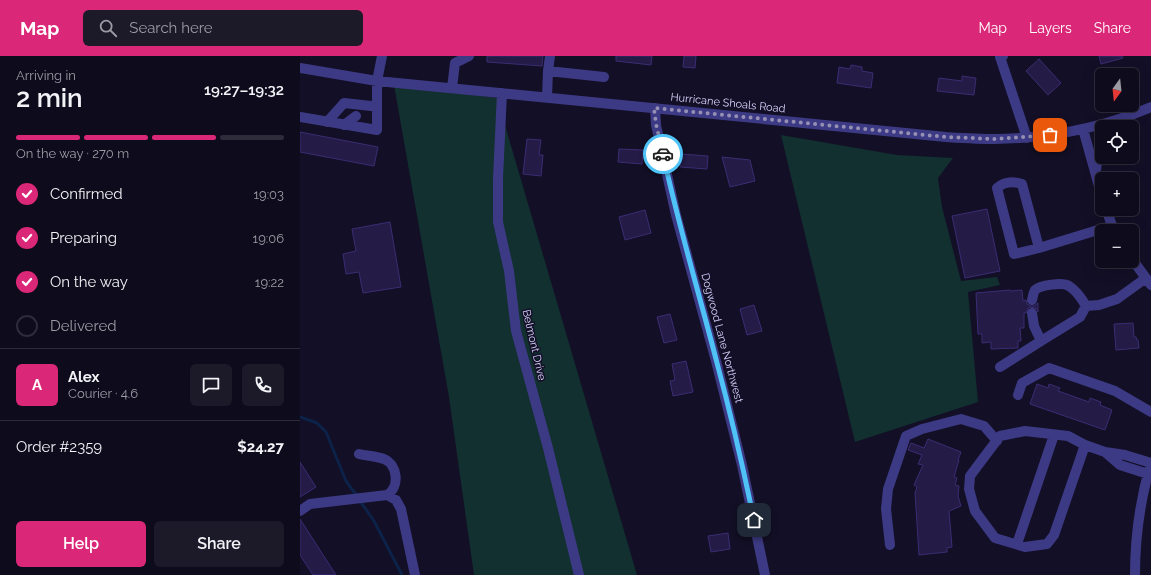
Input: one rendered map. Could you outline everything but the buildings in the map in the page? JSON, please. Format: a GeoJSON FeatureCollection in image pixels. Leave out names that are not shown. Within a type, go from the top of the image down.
{"type":"FeatureCollection","features":[{"type":"Feature","properties":{"kind":"street"},"geometry":{"type":"LineString","coordinates":[[344,125],[367,109],[377,81],[382,56]]}},
{"type":"Feature","properties":{"kind":"street"},"geometry":{"type":"LineString","coordinates":[[452,88],[455,63],[470,56]]}},
{"type":"Feature","properties":{"kind":"street"},"geometry":{"type":"LineString","coordinates":[[547,97],[550,56]]}},
{"type":"Feature","properties":{"kind":"street"},"geometry":{"type":"LineString","coordinates":[[1003,56],[1000,57],[1027,138]]}},
{"type":"Feature","properties":{"kind":"street","name":"Hurricane Shoals Road"},"geometry":{"type":"LineString","coordinates":[[300,68],[377,81],[946,137],[994,139],[1027,138],[1095,127]]}},
{"type":"Feature","properties":{"kind":"street"},"geometry":{"type":"LineString","coordinates":[[548,71],[604,76]]}},
{"type":"Feature","properties":{"kind":"street","name":"Belmont Drive"},"geometry":{"type":"LineString","coordinates":[[502,93],[498,178],[498,222],[509,271],[516,331],[548,448],[579,575]]}},
{"type":"Feature","properties":{"kind":"street"},"geometry":{"type":"LineString","coordinates":[[327,122],[344,104],[367,109]]}},
{"type":"Feature","properties":{"kind":"street","name":"Hurricane Shoals Road"},"geometry":{"type":"LineString","coordinates":[[1120,120],[1151,107]]}},
{"type":"Feature","properties":{"kind":"street","name":"Dogwood Lane Northwest"},"geometry":{"type":"LineString","coordinates":[[654,108],[656,124],[676,215],[716,361],[742,465],[765,575]]}},
{"type":"Feature","properties":{"kind":"street"},"geometry":{"type":"LineString","coordinates":[[300,117],[377,130],[367,109]]}},
{"type":"Feature","properties":{"kind":"street"},"geometry":{"type":"LineString","coordinates":[[1083,129],[1095,176]]}},
{"type":"Feature","properties":{"kind":"street"},"geometry":{"type":"LineString","coordinates":[[1035,249],[1022,184],[1008,182],[1000,185],[997,188],[1014,254],[1035,249],[1095,233]]}},
{"type":"Feature","properties":{"kind":"street"},"geometry":{"type":"LineString","coordinates":[[1086,306],[1099,305],[1118,299],[1148,281],[1139,268]]}},
{"type":"Feature","properties":{"kind":"street"},"geometry":{"type":"LineString","coordinates":[[1032,300],[1034,291],[1040,287],[1056,284],[1068,285],[1077,293],[1086,306]]}},
{"type":"Feature","properties":{"kind":"street"},"geometry":{"type":"LineString","coordinates":[[1000,367],[1080,317],[1086,306]]}},
{"type":"Feature","properties":{"kind":"street"},"geometry":{"type":"LineString","coordinates":[[1032,313],[1034,326],[1041,341]]}},
{"type":"Feature","properties":{"kind":"street"},"geometry":{"type":"LineString","coordinates":[[1018,395],[1022,383],[1049,368],[1115,391],[1151,412]]}},
{"type":"Feature","properties":{"kind":"street"},"geometry":{"type":"LineString","coordinates":[[890,545],[886,509],[888,489],[906,436],[922,429],[961,419],[984,426],[997,441]]}},
{"type":"Feature","properties":{"kind":"street"},"geometry":{"type":"LineString","coordinates":[[1085,444],[1054,534],[1047,544],[1025,547],[995,538],[975,511],[969,488],[970,476],[1000,436],[1025,432],[1068,436],[1105,452],[1125,455],[1151,463],[1136,532],[1135,575]]}},
{"type":"Feature","properties":{"kind":"street"},"geometry":{"type":"LineString","coordinates":[[1017,544],[1054,435]]}},
{"type":"Feature","properties":{"kind":"street"},"geometry":{"type":"LineString","coordinates":[[1105,452],[1120,464],[1148,474]]}},
{"type":"Feature","properties":{"kind":"street"},"geometry":{"type":"LineString","coordinates":[[300,511],[310,504],[387,495],[392,492],[396,484],[396,476],[388,461],[383,458],[359,454]]}},
{"type":"Feature","properties":{"kind":"street"},"geometry":{"type":"LineString","coordinates":[[387,495],[396,500],[401,509],[415,575]]}},
{"type":"Feature","properties":{"kind":"green space"},"geometry":{"type":"Polygon","coordinates":[[[394,85],[497,98],[637,575],[474,575],[449,397],[394,85]]]}},
{"type":"Feature","properties":{"kind":"green space"},"geometry":{"type":"Polygon","coordinates":[[[781,135],[897,155],[953,158],[938,178],[942,207],[961,281],[997,277],[1000,285],[968,292],[978,402],[855,442],[781,135]]]}},
{"type":"Feature","properties":{"kind":"waterway"},"geometry":{"type":"LineString","coordinates":[[300,417],[317,423],[326,432],[346,481],[357,496]]}},
{"type":"Feature","properties":{"kind":"waterway"},"geometry":{"type":"LineString","coordinates":[[360,501],[374,521],[402,575]]}},
{"type":"Feature","properties":{"kind":"way so far"},"geometry":{"type":"LineString","coordinates":[[663,154],[654,108],[946,137],[994,139],[1027,138],[1050,135]]}},
{"type":"Feature","properties":{"kind":"route"},"geometry":{"type":"LineString","coordinates":[[663,154],[676,215],[716,361],[754,520]]}}]}
